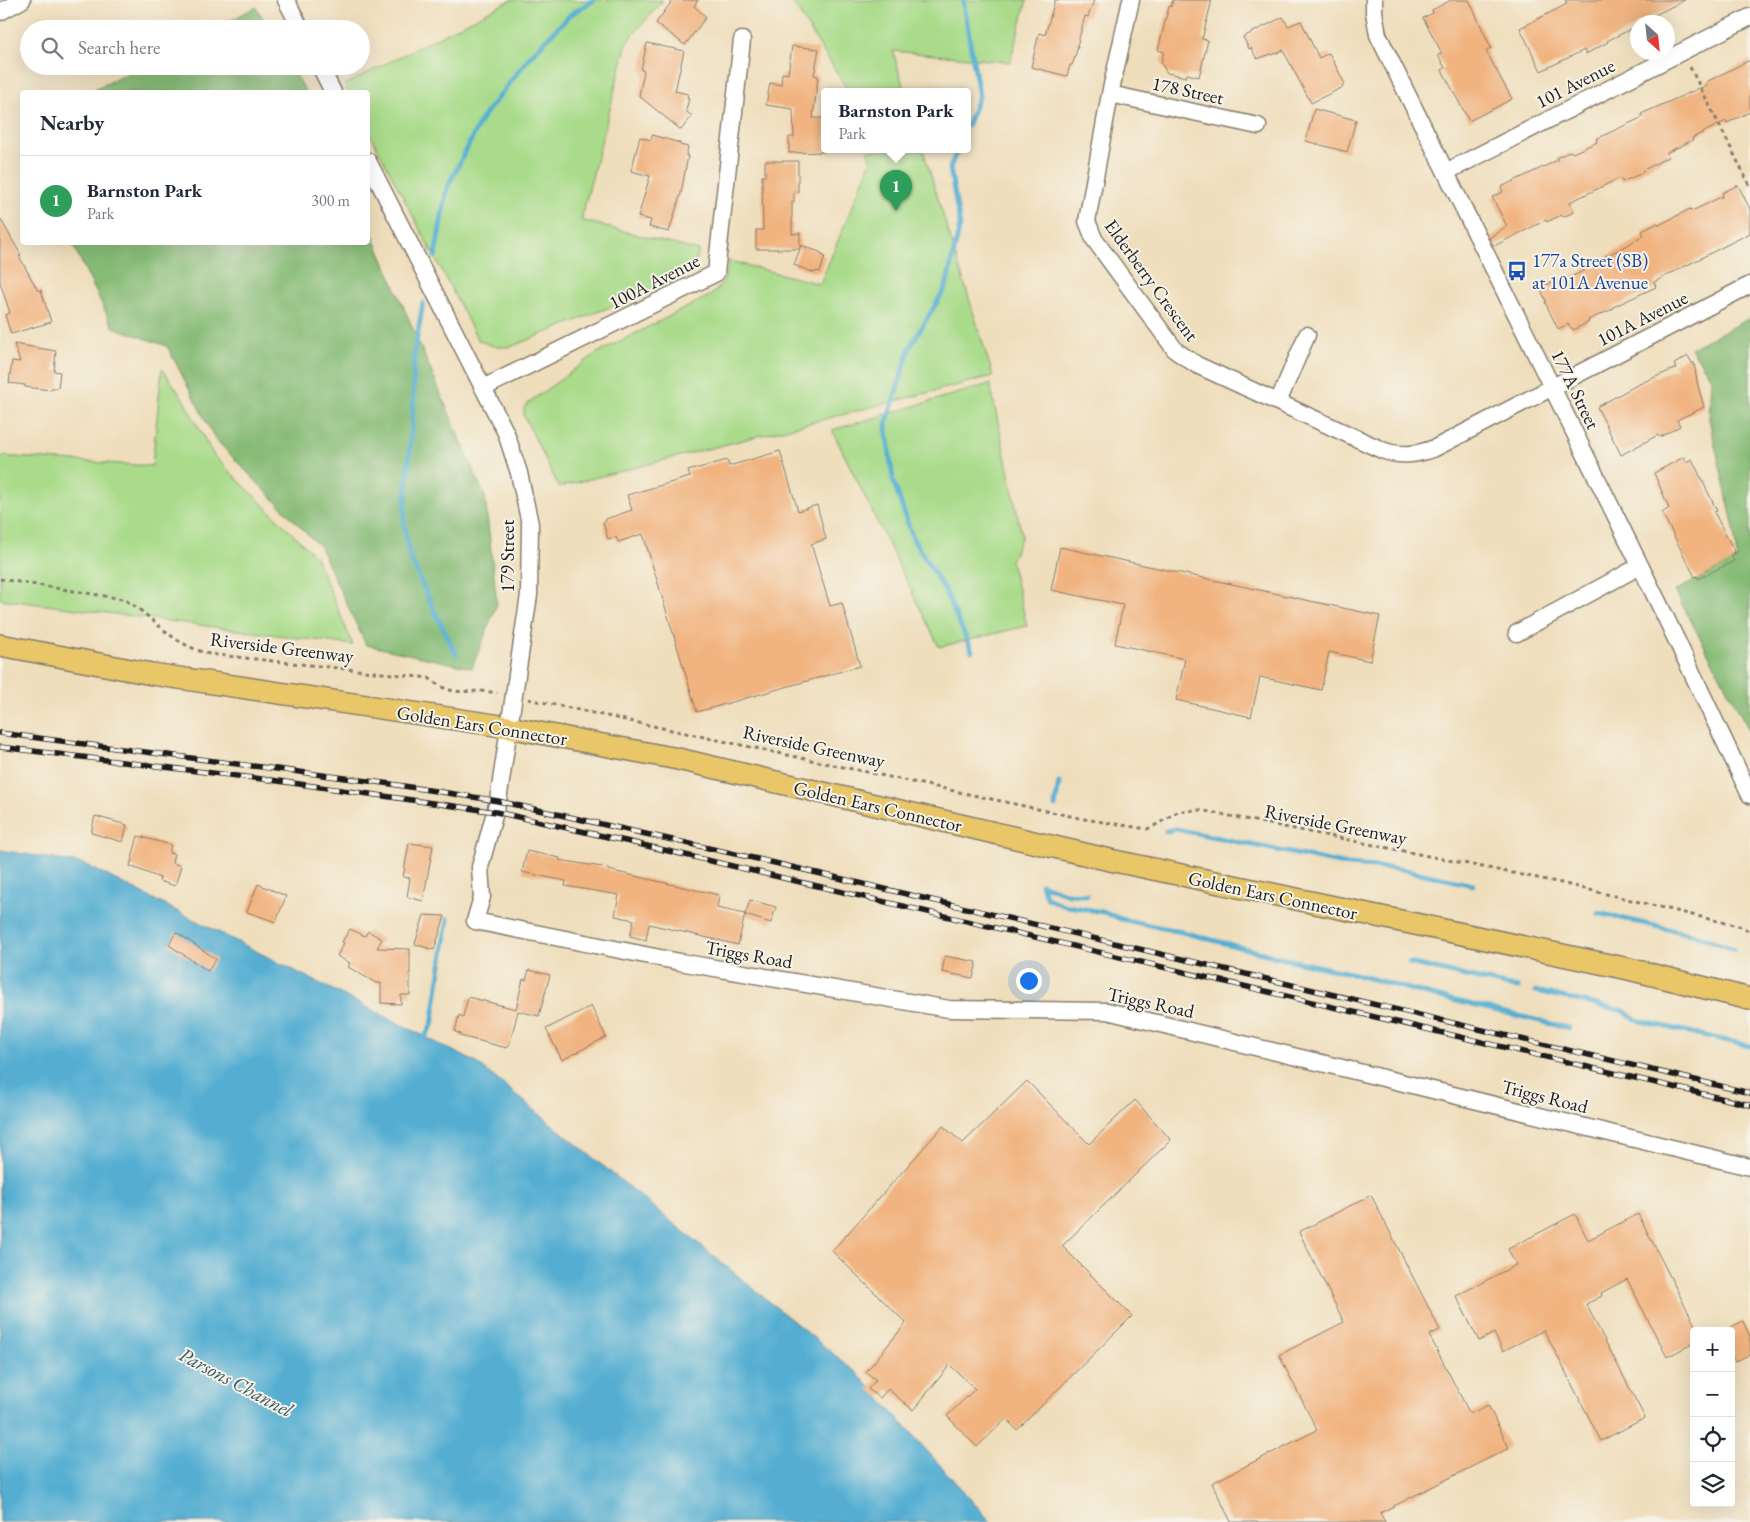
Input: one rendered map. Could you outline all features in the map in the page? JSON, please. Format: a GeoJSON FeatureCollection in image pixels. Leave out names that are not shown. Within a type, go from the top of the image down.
{"type":"FeatureCollection","features":[{"type":"Feature","properties":{"kind":"main road","name":"Golden Ears Connector"},"geometry":{"type":"LineString","coordinates":[[0,645],[152,674],[508,727],[678,759],[1110,860],[1628,969],[1750,999]]}},
{"type":"Feature","properties":{"kind":"street"},"geometry":{"type":"LineString","coordinates":[[0,12],[22,0]]}},
{"type":"Feature","properties":{"kind":"street"},"geometry":{"type":"LineString","coordinates":[[286,0],[296,20]]}},
{"type":"Feature","properties":{"kind":"street"},"geometry":{"type":"LineString","coordinates":[[1110,94],[1131,0]]}},
{"type":"Feature","properties":{"kind":"street","name":"177A Street"},"geometry":{"type":"LineString","coordinates":[[1374,0],[1378,35],[1552,386],[1750,795]]}},
{"type":"Feature","properties":{"kind":"street","name":"101 Avenue"},"geometry":{"type":"LineString","coordinates":[[1446,172],[1750,17]]}},
{"type":"Feature","properties":{"kind":"street","name":"100A Avenue"},"geometry":{"type":"LineString","coordinates":[[482,388],[716,273],[742,40]]}},
{"type":"Feature","properties":{"kind":"street"},"geometry":{"type":"LineString","coordinates":[[324,75],[332,90]]}},
{"type":"Feature","properties":{"kind":"street","name":"178 Street"},"geometry":{"type":"LineString","coordinates":[[1110,94],[1258,126]]}},
{"type":"Feature","properties":{"kind":"street","name":"Elderberry Crescent"},"geometry":{"type":"LineString","coordinates":[[1110,94],[1087,221],[1094,240],[1182,356],[1197,365],[1382,450],[1408,455],[1435,448],[1552,386]]}},
{"type":"Feature","properties":{"kind":"street","name":"179 Street"},"geometry":{"type":"LineString","coordinates":[[370,165],[506,433],[519,473],[530,524],[529,595],[496,812],[480,867],[482,897],[475,921]]}},
{"type":"Feature","properties":{"kind":"street","name":"101A Avenue"},"geometry":{"type":"LineString","coordinates":[[1552,386],[1750,285]]}},
{"type":"Feature","properties":{"kind":"street"},"geometry":{"type":"LineString","coordinates":[[1278,402],[1307,335]]}},
{"type":"Feature","properties":{"kind":"street"},"geometry":{"type":"LineString","coordinates":[[1517,633],[1640,566]]}},
{"type":"Feature","properties":{"kind":"street","name":"Triggs Road"},"geometry":{"type":"LineString","coordinates":[[475,921],[680,962],[949,1009],[1107,1011],[1750,1167]]}},
{"type":"Feature","properties":{"kind":"path"},"geometry":{"type":"LineString","coordinates":[[1690,67],[1750,186]]}},
{"type":"Feature","properties":{"kind":"path","name":"Riverside Greenway"},"geometry":{"type":"LineString","coordinates":[[0,579],[123,599],[139,608],[174,638],[187,646],[209,654],[430,678],[436,684],[456,692],[485,690]]}},
{"type":"Feature","properties":{"kind":"path","name":"Riverside Greenway"},"geometry":{"type":"LineString","coordinates":[[537,701],[1084,819],[1147,829],[1179,811],[1198,810],[1557,882],[1742,927],[1750,932]]}},
{"type":"Feature","properties":{"kind":"green space"},"geometry":{"type":"Polygon","coordinates":[[[511,0],[663,0],[627,42],[581,220],[699,251],[695,262],[684,275],[675,281],[513,346],[499,347],[478,340],[370,134],[370,90],[347,90],[344,85],[364,75],[370,75],[370,72],[511,0]]]}},
{"type":"Feature","properties":{"kind":"green space"},"geometry":{"type":"Polygon","coordinates":[[[791,0],[1027,0],[1010,62],[893,51],[904,88],[846,88],[791,0]]]}},
{"type":"Feature","properties":{"kind":"green space"},"geometry":{"type":"Polygon","coordinates":[[[256,7],[264,20],[231,20],[256,7]]]}},
{"type":"Feature","properties":{"kind":"green space"},"geometry":{"type":"Polygon","coordinates":[[[123,75],[296,75],[305,90],[94,90],[123,75]]]}},
{"type":"Feature","properties":{"kind":"green space"},"geometry":{"type":"Polygon","coordinates":[[[868,153],[924,153],[993,376],[559,487],[524,416],[524,408],[528,403],[597,353],[711,295],[723,280],[729,261],[820,284],[871,161],[868,153]]]}},
{"type":"Feature","properties":{"kind":"green space"},"geometry":{"type":"Polygon","coordinates":[[[370,229],[485,497],[497,604],[472,668],[366,645],[320,547],[215,439],[167,346],[113,327],[73,245],[370,245],[370,229]]]}},
{"type":"Feature","properties":{"kind":"green space"},"geometry":{"type":"Polygon","coordinates":[[[1750,318],[1750,732],[1675,591],[1737,559],[1734,528],[1709,419],[1711,378],[1691,348],[1750,318]]]}},
{"type":"Feature","properties":{"kind":"green space"},"geometry":{"type":"Polygon","coordinates":[[[162,368],[183,399],[214,456],[316,557],[353,645],[0,599],[0,456],[152,466],[162,368]]]}},
{"type":"Feature","properties":{"kind":"green space"},"geometry":{"type":"Polygon","coordinates":[[[990,384],[1022,536],[1011,561],[1027,626],[939,647],[832,430],[990,384]]]}},
{"type":"Feature","properties":{"kind":"water","name":"Parsons Channel"},"geometry":{"type":"Polygon","coordinates":[[[0,850],[84,864],[477,1063],[858,1374],[991,1522],[0,1522],[0,850]]]}},
{"type":"Feature","properties":{"kind":"building"},"geometry":{"type":"Polygon","coordinates":[[[673,0],[698,0],[694,6],[706,17],[685,45],[656,23],[673,0]]]}},
{"type":"Feature","properties":{"kind":"building"},"geometry":{"type":"Polygon","coordinates":[[[1055,0],[1094,0],[1088,17],[1085,16],[1074,60],[1072,65],[1070,65],[1067,76],[1031,67],[1039,33],[1045,35],[1055,0]]]}},
{"type":"Feature","properties":{"kind":"building"},"geometry":{"type":"Polygon","coordinates":[[[1173,0],[1212,0],[1202,39],[1208,40],[1199,77],[1187,74],[1186,77],[1167,73],[1161,63],[1164,52],[1158,50],[1169,6],[1171,7],[1173,0]]]}},
{"type":"Feature","properties":{"kind":"building"},"geometry":{"type":"Polygon","coordinates":[[[1451,0],[1469,0],[1491,48],[1486,51],[1512,99],[1469,121],[1442,70],[1445,68],[1438,55],[1442,53],[1423,18],[1433,13],[1432,10],[1451,0]]]}},
{"type":"Feature","properties":{"kind":"building"},"geometry":{"type":"Polygon","coordinates":[[[1565,0],[1685,0],[1655,15],[1630,15],[1630,30],[1586,54],[1584,50],[1541,71],[1520,28],[1567,4],[1565,0]]]}},
{"type":"Feature","properties":{"kind":"building"},"geometry":{"type":"Polygon","coordinates":[[[1283,17],[1288,26],[1301,21],[1319,58],[1329,53],[1345,84],[1342,85],[1343,87],[1311,103],[1283,50],[1257,59],[1243,37],[1283,17]]]}},
{"type":"Feature","properties":{"kind":"building"},"geometry":{"type":"Polygon","coordinates":[[[647,43],[684,51],[675,91],[688,94],[686,111],[692,116],[681,130],[639,96],[644,71],[641,70],[647,43]]]}},
{"type":"Feature","properties":{"kind":"building"},"geometry":{"type":"Polygon","coordinates":[[[792,46],[819,49],[814,75],[818,76],[813,118],[821,118],[821,152],[789,153],[789,137],[794,137],[793,109],[766,105],[770,83],[781,85],[782,73],[788,74],[792,46]]]}},
{"type":"Feature","properties":{"kind":"building"},"geometry":{"type":"Polygon","coordinates":[[[1750,60],[1750,112],[1727,123],[1726,121],[1692,138],[1693,140],[1666,153],[1668,157],[1642,171],[1642,173],[1622,182],[1620,178],[1570,202],[1574,212],[1563,217],[1561,215],[1547,222],[1546,220],[1494,246],[1489,238],[1507,226],[1492,197],[1503,192],[1501,187],[1558,160],[1556,158],[1571,151],[1573,153],[1597,142],[1596,139],[1643,117],[1641,114],[1707,85],[1706,82],[1750,60]]]}},
{"type":"Feature","properties":{"kind":"building"},"geometry":{"type":"Polygon","coordinates":[[[1314,109],[1356,120],[1347,152],[1306,141],[1314,109]]]}},
{"type":"Feature","properties":{"kind":"building"},"geometry":{"type":"Polygon","coordinates":[[[652,135],[688,147],[681,193],[669,232],[649,227],[651,220],[638,217],[650,176],[631,171],[640,137],[651,140],[652,135]]]}},
{"type":"Feature","properties":{"kind":"building"},"geometry":{"type":"Polygon","coordinates":[[[765,161],[798,161],[798,192],[794,191],[794,202],[792,202],[792,234],[800,233],[800,248],[801,245],[825,256],[820,272],[816,271],[815,273],[794,265],[800,249],[756,249],[756,230],[763,230],[762,176],[765,176],[765,161]]]}},
{"type":"Feature","properties":{"kind":"building"},"geometry":{"type":"Polygon","coordinates":[[[1738,185],[1750,209],[1750,233],[1654,282],[1656,287],[1613,307],[1613,309],[1588,320],[1589,322],[1573,330],[1568,324],[1558,329],[1540,288],[1555,281],[1557,284],[1585,270],[1584,268],[1644,236],[1642,231],[1658,223],[1659,225],[1690,209],[1692,211],[1723,196],[1722,193],[1738,185]]]}},
{"type":"Feature","properties":{"kind":"building"},"geometry":{"type":"Polygon","coordinates":[[[0,218],[21,255],[19,256],[38,291],[41,290],[51,322],[11,334],[5,315],[10,313],[0,283],[0,218]]]}},
{"type":"Feature","properties":{"kind":"building"},"geometry":{"type":"Polygon","coordinates":[[[14,344],[56,351],[54,371],[60,372],[58,388],[51,388],[51,390],[9,383],[12,361],[20,362],[14,344]]]}},
{"type":"Feature","properties":{"kind":"building"},"geometry":{"type":"Polygon","coordinates":[[[1688,356],[1692,363],[1694,363],[1704,407],[1677,420],[1680,426],[1660,437],[1658,435],[1621,455],[1597,407],[1637,385],[1676,368],[1674,364],[1688,356]]]}},
{"type":"Feature","properties":{"kind":"building"},"geometry":{"type":"Polygon","coordinates":[[[780,451],[798,511],[817,505],[826,539],[811,544],[830,606],[842,603],[860,666],[697,712],[643,534],[618,542],[616,537],[608,539],[603,522],[606,519],[632,510],[627,495],[690,477],[688,471],[727,460],[729,466],[780,451]]]}},
{"type":"Feature","properties":{"kind":"building"},"geometry":{"type":"Polygon","coordinates":[[[1684,457],[1686,462],[1692,459],[1717,511],[1714,512],[1735,553],[1731,555],[1734,561],[1698,579],[1697,576],[1695,577],[1662,513],[1669,508],[1654,473],[1684,457]]]}},
{"type":"Feature","properties":{"kind":"building"},"geometry":{"type":"Polygon","coordinates":[[[1060,547],[1380,616],[1370,661],[1329,652],[1321,690],[1260,677],[1251,717],[1176,700],[1185,659],[1115,644],[1123,605],[1051,590],[1060,547]]]}},
{"type":"Feature","properties":{"kind":"building"},"geometry":{"type":"Polygon","coordinates":[[[95,816],[127,825],[123,842],[91,833],[95,816]]]}},
{"type":"Feature","properties":{"kind":"building"},"geometry":{"type":"Polygon","coordinates":[[[138,836],[171,845],[169,853],[174,854],[172,863],[181,866],[175,886],[159,881],[160,878],[130,866],[138,836]]]}},
{"type":"Feature","properties":{"kind":"building"},"geometry":{"type":"Polygon","coordinates":[[[409,843],[433,846],[423,901],[407,897],[410,878],[403,877],[409,843]]]}},
{"type":"Feature","properties":{"kind":"building"},"geometry":{"type":"Polygon","coordinates":[[[527,851],[560,858],[559,860],[608,868],[608,870],[719,895],[717,908],[745,914],[738,945],[649,924],[646,940],[630,936],[634,920],[615,916],[619,895],[565,886],[566,881],[522,872],[527,851]]]}},
{"type":"Feature","properties":{"kind":"building"},"geometry":{"type":"Polygon","coordinates":[[[258,884],[286,896],[276,922],[247,912],[258,884]]]}},
{"type":"Feature","properties":{"kind":"building"},"geometry":{"type":"Polygon","coordinates":[[[750,900],[776,907],[771,923],[745,915],[750,900]]]}},
{"type":"Feature","properties":{"kind":"building"},"geometry":{"type":"Polygon","coordinates":[[[424,915],[445,916],[434,950],[415,944],[424,915]]]}},
{"type":"Feature","properties":{"kind":"building"},"geometry":{"type":"Polygon","coordinates":[[[350,929],[365,936],[368,931],[382,939],[377,948],[410,949],[410,995],[401,995],[401,1004],[381,1003],[381,983],[376,983],[348,967],[350,963],[337,956],[344,943],[342,942],[350,929]]]}},
{"type":"Feature","properties":{"kind":"building"},"geometry":{"type":"Polygon","coordinates":[[[176,932],[216,959],[208,971],[169,945],[176,932]]]}},
{"type":"Feature","properties":{"kind":"building"},"geometry":{"type":"Polygon","coordinates":[[[945,956],[977,962],[973,978],[942,972],[945,956]]]}},
{"type":"Feature","properties":{"kind":"building"},"geometry":{"type":"Polygon","coordinates":[[[529,970],[550,975],[539,1016],[518,1011],[507,1048],[460,1036],[461,1034],[455,1032],[459,1015],[463,1017],[468,997],[516,1009],[523,979],[526,980],[529,970]]]}},
{"type":"Feature","properties":{"kind":"building"},"geometry":{"type":"Polygon","coordinates":[[[591,1006],[606,1037],[562,1060],[546,1029],[591,1006]]]}},
{"type":"Feature","properties":{"kind":"building"},"geometry":{"type":"Polygon","coordinates":[[[1027,1081],[1089,1144],[1135,1100],[1171,1140],[1062,1246],[1132,1316],[1017,1430],[1006,1419],[977,1447],[947,1416],[975,1389],[950,1365],[913,1410],[888,1389],[880,1398],[868,1389],[876,1380],[866,1372],[906,1323],[832,1251],[943,1126],[963,1143],[1027,1081]]]}},
{"type":"Feature","properties":{"kind":"building"},"geometry":{"type":"Polygon","coordinates":[[[1371,1195],[1440,1330],[1429,1335],[1470,1414],[1488,1405],[1509,1448],[1380,1513],[1385,1522],[1231,1522],[1212,1483],[1317,1430],[1279,1355],[1344,1322],[1299,1232],[1371,1195]]]}},
{"type":"Feature","properties":{"kind":"building"},"geometry":{"type":"Polygon","coordinates":[[[1575,1214],[1588,1240],[1638,1214],[1696,1327],[1690,1327],[1690,1345],[1667,1357],[1627,1279],[1601,1293],[1602,1296],[1586,1304],[1645,1418],[1601,1441],[1544,1330],[1503,1351],[1494,1333],[1479,1341],[1456,1296],[1516,1265],[1508,1249],[1575,1214]]]}},
{"type":"Feature","properties":{"kind":"building"},"geometry":{"type":"Polygon","coordinates":[[[1743,1321],[1750,1337],[1750,1354],[1735,1362],[1735,1327],[1731,1327],[1743,1321]]]}},
{"type":"Feature","properties":{"kind":"waterway"},"geometry":{"type":"LineString","coordinates":[[435,256],[447,188],[482,118],[532,54],[571,14],[594,0]]}},
{"type":"Feature","properties":{"kind":"waterway"},"geometry":{"type":"LineString","coordinates":[[963,0],[979,96],[971,116]]}},
{"type":"Feature","properties":{"kind":"waterway"},"geometry":{"type":"LineString","coordinates":[[956,153],[950,168],[960,225],[946,287],[910,347],[886,425],[893,480],[913,539],[944,589],[972,651]]}},
{"type":"Feature","properties":{"kind":"waterway"},"geometry":{"type":"LineString","coordinates":[[423,303],[414,355],[413,411],[404,521],[409,554],[456,654]]}},
{"type":"Feature","properties":{"kind":"waterway"},"geometry":{"type":"LineString","coordinates":[[1055,806],[1059,782]]}},
{"type":"Feature","properties":{"kind":"waterway"},"geometry":{"type":"LineString","coordinates":[[1166,831],[1176,829],[1348,865],[1401,869],[1473,885]]}},
{"type":"Feature","properties":{"kind":"waterway"},"geometry":{"type":"LineString","coordinates":[[1041,884],[1047,898],[1062,905],[1103,912],[1121,919],[1182,932],[1569,1028]]}},
{"type":"Feature","properties":{"kind":"waterway"},"geometry":{"type":"LineString","coordinates":[[1041,884],[1068,894],[1087,895]]}},
{"type":"Feature","properties":{"kind":"waterway"},"geometry":{"type":"LineString","coordinates":[[1598,913],[1699,936],[1733,949]]}},
{"type":"Feature","properties":{"kind":"waterway"},"geometry":{"type":"LineString","coordinates":[[422,1042],[432,1025],[448,919]]}},
{"type":"Feature","properties":{"kind":"waterway"},"geometry":{"type":"LineString","coordinates":[[1409,963],[1518,988]]}},
{"type":"Feature","properties":{"kind":"waterway"},"geometry":{"type":"LineString","coordinates":[[1536,991],[1624,1011],[1636,1020],[1750,1046]]}},
{"type":"Feature","properties":{"kind":"railway"},"geometry":{"type":"LineString","coordinates":[[0,733],[391,784],[498,801],[762,860],[1750,1093]]}},
{"type":"Feature","properties":{"kind":"railway"},"geometry":{"type":"LineString","coordinates":[[0,747],[278,781],[496,812],[1750,1105]]}},
{"type":"Feature","properties":{"kind":"place","name":"Barnston Park"},"geometry":{"type":"Point","coordinates":[896,211]}},
{"type":"Feature","properties":{"kind":"place","name":"177a Street (SB) at 101A Avenue"},"geometry":{"type":"Point","coordinates":[1517,271]}}]}
